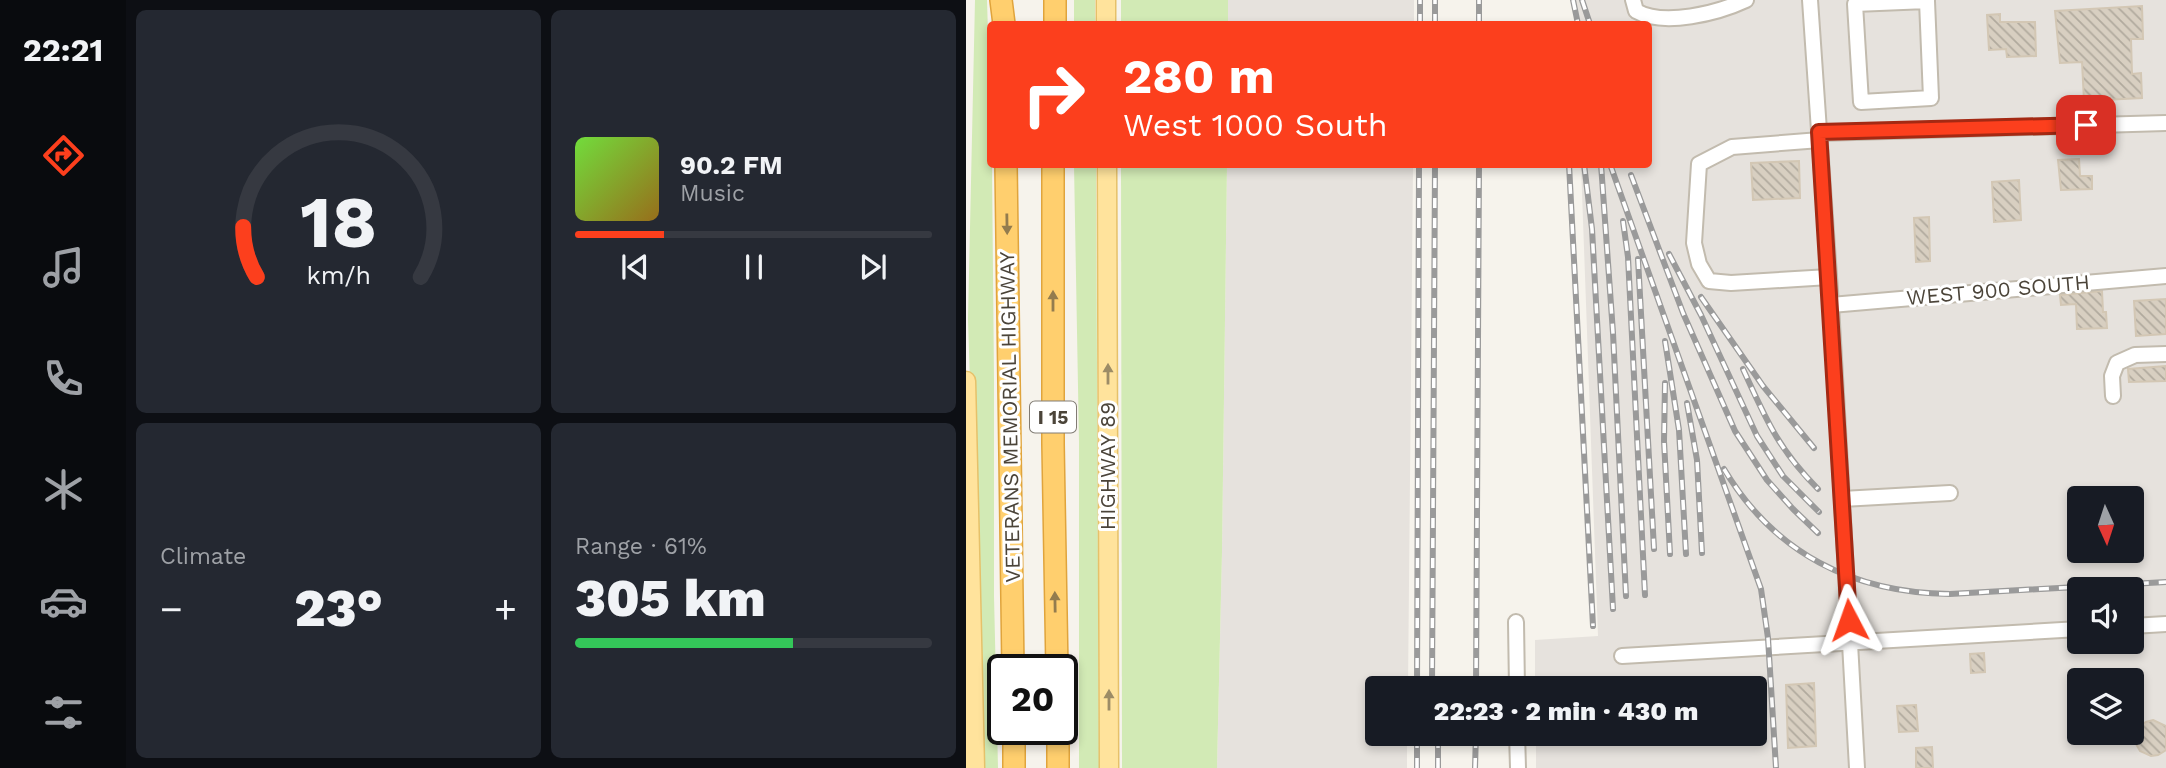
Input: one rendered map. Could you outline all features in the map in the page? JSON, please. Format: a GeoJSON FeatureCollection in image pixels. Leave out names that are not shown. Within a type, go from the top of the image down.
{"type":"FeatureCollection","features":[{"type":"Feature","properties":{"kind":"highway"},"geometry":{"type":"LineString","coordinates":[[1003,0],[1004,21]]}},
{"type":"Feature","properties":{"kind":"highway"},"geometry":{"type":"LineString","coordinates":[[1055,0],[1055,21]]}},
{"type":"Feature","properties":{"kind":"highway","name":"VETERANS MEMORIAL HIGHWAY"},"geometry":{"type":"LineString","coordinates":[[1006,168],[1013,654]]}},
{"type":"Feature","properties":{"kind":"highway","name":"VETERANS MEMORIAL HIGHWAY"},"geometry":{"type":"LineString","coordinates":[[1053,168],[1053,444],[1057,654]]}},
{"type":"Feature","properties":{"kind":"highway"},"geometry":{"type":"LineString","coordinates":[[1014,745],[1014,768]]}},
{"type":"Feature","properties":{"kind":"highway"},"geometry":{"type":"LineString","coordinates":[[1058,745],[1058,768]]}},
{"type":"Feature","properties":{"kind":"main road"},"geometry":{"type":"LineString","coordinates":[[1106,0],[1106,21]]}},
{"type":"Feature","properties":{"kind":"main road","name":"HIGHWAY 89"},"geometry":{"type":"LineString","coordinates":[[1107,168],[1109,768]]}},
{"type":"Feature","properties":{"kind":"main road"},"geometry":{"type":"LineString","coordinates":[[966,381],[975,768]]}},
{"type":"Feature","properties":{"kind":"lane"},"geometry":{"type":"LineString","coordinates":[[1633,0],[1636,11],[1658,18],[1698,15],[1727,9],[1746,0]]}},
{"type":"Feature","properties":{"kind":"lane"},"geometry":{"type":"LineString","coordinates":[[1811,0],[1857,768]]}},
{"type":"Feature","properties":{"kind":"lane"},"geometry":{"type":"LineString","coordinates":[[1873,1],[1927,1],[1931,98],[1861,102],[1856,4],[1873,1]]}},
{"type":"Feature","properties":{"kind":"lane"},"geometry":{"type":"LineString","coordinates":[[1829,277],[1731,283],[1709,281],[1699,264],[1694,243],[1699,164],[1732,148],[1820,136],[2166,123]]}},
{"type":"Feature","properties":{"kind":"lane","name":"WEST 900 SOUTH"},"geometry":{"type":"LineString","coordinates":[[1831,305],[2166,276]]}},
{"type":"Feature","properties":{"kind":"lane"},"geometry":{"type":"LineString","coordinates":[[2113,396],[2112,376],[2117,363],[2135,355],[2166,354]]}},
{"type":"Feature","properties":{"kind":"lane"},"geometry":{"type":"LineString","coordinates":[[1842,499],[1950,493]]}},
{"type":"Feature","properties":{"kind":"lane"},"geometry":{"type":"LineString","coordinates":[[1517,622],[1517,676]]}},
{"type":"Feature","properties":{"kind":"lane"},"geometry":{"type":"LineString","coordinates":[[2144,625],[2166,624]]}},
{"type":"Feature","properties":{"kind":"lane"},"geometry":{"type":"LineString","coordinates":[[1622,656],[2067,630]]}},
{"type":"Feature","properties":{"kind":"lane"},"geometry":{"type":"LineString","coordinates":[[1517,746],[1518,768]]}},
{"type":"Feature","properties":{"kind":"shaded area"},"geometry":{"type":"Polygon","coordinates":[[[1228,0],[1414,0],[1414,21],[1228,21],[1228,0]]]}},
{"type":"Feature","properties":{"kind":"shaded area"},"geometry":{"type":"Polygon","coordinates":[[[1575,0],[2166,0],[2166,768],[1536,768],[1536,746],[1767,746],[1767,676],[1535,676],[1535,640],[1598,636],[1581,168],[1652,168],[1652,21],[1576,21],[1575,0]]]}},
{"type":"Feature","properties":{"kind":"shaded area"},"geometry":{"type":"Polygon","coordinates":[[[1227,168],[1413,168],[1408,676],[1365,676],[1365,746],[1407,746],[1407,768],[1217,768],[1227,168]]]}},
{"type":"Feature","properties":{"kind":"green space"},"geometry":{"type":"Polygon","coordinates":[[[975,0],[987,0],[988,21],[987,168],[992,168],[995,654],[987,654],[987,745],[997,745],[998,768],[982,768],[968,319],[975,0]]]}},
{"type":"Feature","properties":{"kind":"green space"},"geometry":{"type":"Polygon","coordinates":[[[1074,0],[1095,0],[1095,21],[1074,21],[1074,0]]]}},
{"type":"Feature","properties":{"kind":"green space"},"geometry":{"type":"Polygon","coordinates":[[[1121,0],[1228,0],[1228,21],[1121,21],[1121,0]]]}},
{"type":"Feature","properties":{"kind":"green space"},"geometry":{"type":"Polygon","coordinates":[[[1074,168],[1096,168],[1099,768],[1079,768],[1079,442],[1074,168]]]}},
{"type":"Feature","properties":{"kind":"green space"},"geometry":{"type":"Polygon","coordinates":[[[1121,168],[1227,168],[1217,768],[1122,768],[1121,168]]]}},
{"type":"Feature","properties":{"kind":"building"},"geometry":{"type":"Polygon","coordinates":[[[2142,6],[2143,39],[2131,39],[2132,74],[2141,73],[2142,98],[2084,101],[2082,62],[2060,63],[2055,11],[2142,6]]]}},
{"type":"Feature","properties":{"kind":"building"},"geometry":{"type":"Polygon","coordinates":[[[2000,14],[2000,22],[2035,22],[2036,56],[2007,57],[2006,49],[1989,50],[1987,15],[2000,14]]]}},
{"type":"Feature","properties":{"kind":"building"},"geometry":{"type":"Polygon","coordinates":[[[2079,159],[2080,176],[2092,176],[2092,189],[2061,190],[2058,160],[2079,159]]]}},
{"type":"Feature","properties":{"kind":"building"},"geometry":{"type":"Polygon","coordinates":[[[1799,161],[1800,198],[1753,200],[1751,163],[1799,161]]]}},
{"type":"Feature","properties":{"kind":"building"},"geometry":{"type":"Polygon","coordinates":[[[2019,180],[2021,220],[1994,222],[1992,182],[2019,180]]]}},
{"type":"Feature","properties":{"kind":"building"},"geometry":{"type":"Polygon","coordinates":[[[1929,217],[1930,261],[1916,262],[1914,218],[1929,217]]]}},
{"type":"Feature","properties":{"kind":"building"},"geometry":{"type":"Polygon","coordinates":[[[2102,291],[2107,328],[2077,329],[2076,304],[2061,305],[2060,295],[2102,291]]]}},
{"type":"Feature","properties":{"kind":"building"},"geometry":{"type":"Polygon","coordinates":[[[2166,299],[2166,334],[2136,336],[2134,301],[2166,299]]]}},
{"type":"Feature","properties":{"kind":"building"},"geometry":{"type":"Polygon","coordinates":[[[2166,366],[2166,381],[2129,382],[2128,369],[2166,366]]]}},
{"type":"Feature","properties":{"kind":"building"},"geometry":{"type":"Polygon","coordinates":[[[1984,653],[1985,672],[1971,673],[1970,654],[1984,653]]]}},
{"type":"Feature","properties":{"kind":"building"},"geometry":{"type":"Polygon","coordinates":[[[1814,683],[1816,746],[1788,748],[1786,685],[1814,683]]]}},
{"type":"Feature","properties":{"kind":"building"},"geometry":{"type":"Polygon","coordinates":[[[1916,705],[1918,731],[1899,732],[1897,706],[1916,705]]]}},
{"type":"Feature","properties":{"kind":"building"},"geometry":{"type":"Polygon","coordinates":[[[2153,720],[2166,726],[2166,750],[2158,755],[2151,756],[2140,751],[2137,745],[2144,745],[2146,722],[2153,720]]]}},
{"type":"Feature","properties":{"kind":"building"},"geometry":{"type":"Polygon","coordinates":[[[1932,747],[1933,768],[1916,768],[1916,748],[1932,747]]]}},
{"type":"Feature","properties":{"kind":"railway"},"geometry":{"type":"LineString","coordinates":[[1420,0],[1420,21]]}},
{"type":"Feature","properties":{"kind":"railway"},"geometry":{"type":"LineString","coordinates":[[1435,0],[1435,21]]}},
{"type":"Feature","properties":{"kind":"railway"},"geometry":{"type":"LineString","coordinates":[[1479,0],[1479,21]]}},
{"type":"Feature","properties":{"kind":"railway"},"geometry":{"type":"LineString","coordinates":[[1573,0],[1577,21]]}},
{"type":"Feature","properties":{"kind":"railway"},"geometry":{"type":"LineString","coordinates":[[1582,0],[1589,21]]}},
{"type":"Feature","properties":{"kind":"railway"},"geometry":{"type":"LineString","coordinates":[[1417,676],[1419,168]]}},
{"type":"Feature","properties":{"kind":"railway"},"geometry":{"type":"LineString","coordinates":[[1432,676],[1435,168]]}},
{"type":"Feature","properties":{"kind":"railway"},"geometry":{"type":"LineString","coordinates":[[1476,676],[1479,168]]}},
{"type":"Feature","properties":{"kind":"railway"},"geometry":{"type":"LineString","coordinates":[[1569,168],[1593,626]]}},
{"type":"Feature","properties":{"kind":"railway"},"geometry":{"type":"LineString","coordinates":[[1584,168],[1592,229],[1613,609]]}},
{"type":"Feature","properties":{"kind":"railway"},"geometry":{"type":"LineString","coordinates":[[1601,168],[1613,333],[1626,596]]}},
{"type":"Feature","properties":{"kind":"railway"},"geometry":{"type":"LineString","coordinates":[[1611,168],[1761,589],[1768,638],[1776,768]]}},
{"type":"Feature","properties":{"kind":"railway"},"geometry":{"type":"LineString","coordinates":[[1631,175],[1683,313],[1735,431],[1767,480],[1818,533]]}},
{"type":"Feature","properties":{"kind":"railway"},"geometry":{"type":"LineString","coordinates":[[1623,221],[1628,257],[1645,595]]}},
{"type":"Feature","properties":{"kind":"railway"},"geometry":{"type":"LineString","coordinates":[[1669,254],[1701,315],[1757,436],[1783,476],[1819,512]]}},
{"type":"Feature","properties":{"kind":"railway"},"geometry":{"type":"LineString","coordinates":[[1638,259],[1654,549]]}},
{"type":"Feature","properties":{"kind":"railway"},"geometry":{"type":"LineString","coordinates":[[1701,297],[1763,386],[1814,448]]}},
{"type":"Feature","properties":{"kind":"railway"},"geometry":{"type":"LineString","coordinates":[[1665,341],[1679,430],[1686,554]]}},
{"type":"Feature","properties":{"kind":"railway"},"geometry":{"type":"LineString","coordinates":[[1743,369],[1783,447],[1818,489]]}},
{"type":"Feature","properties":{"kind":"railway"},"geometry":{"type":"LineString","coordinates":[[1665,383],[1664,441],[1670,554]]}},
{"type":"Feature","properties":{"kind":"railway"},"geometry":{"type":"LineString","coordinates":[[1687,403],[1697,460],[1702,553]]}},
{"type":"Feature","properties":{"kind":"railway"},"geometry":{"type":"LineString","coordinates":[[1724,469],[1744,498],[1767,524],[1792,545],[1819,563],[1881,586],[1914,592],[1950,594],[2166,582]]}},
{"type":"Feature","properties":{"kind":"railway"},"geometry":{"type":"LineString","coordinates":[[1417,746],[1417,768]]}},
{"type":"Feature","properties":{"kind":"railway"},"geometry":{"type":"LineString","coordinates":[[1438,746],[1438,768]]}},
{"type":"Feature","properties":{"kind":"railway"},"geometry":{"type":"LineString","coordinates":[[1475,768],[1476,746]]}},
{"type":"Feature","properties":{"kind":"route"},"geometry":{"type":"LineString","coordinates":[[1849,620],[1819,132],[2086,125]]}}]}
